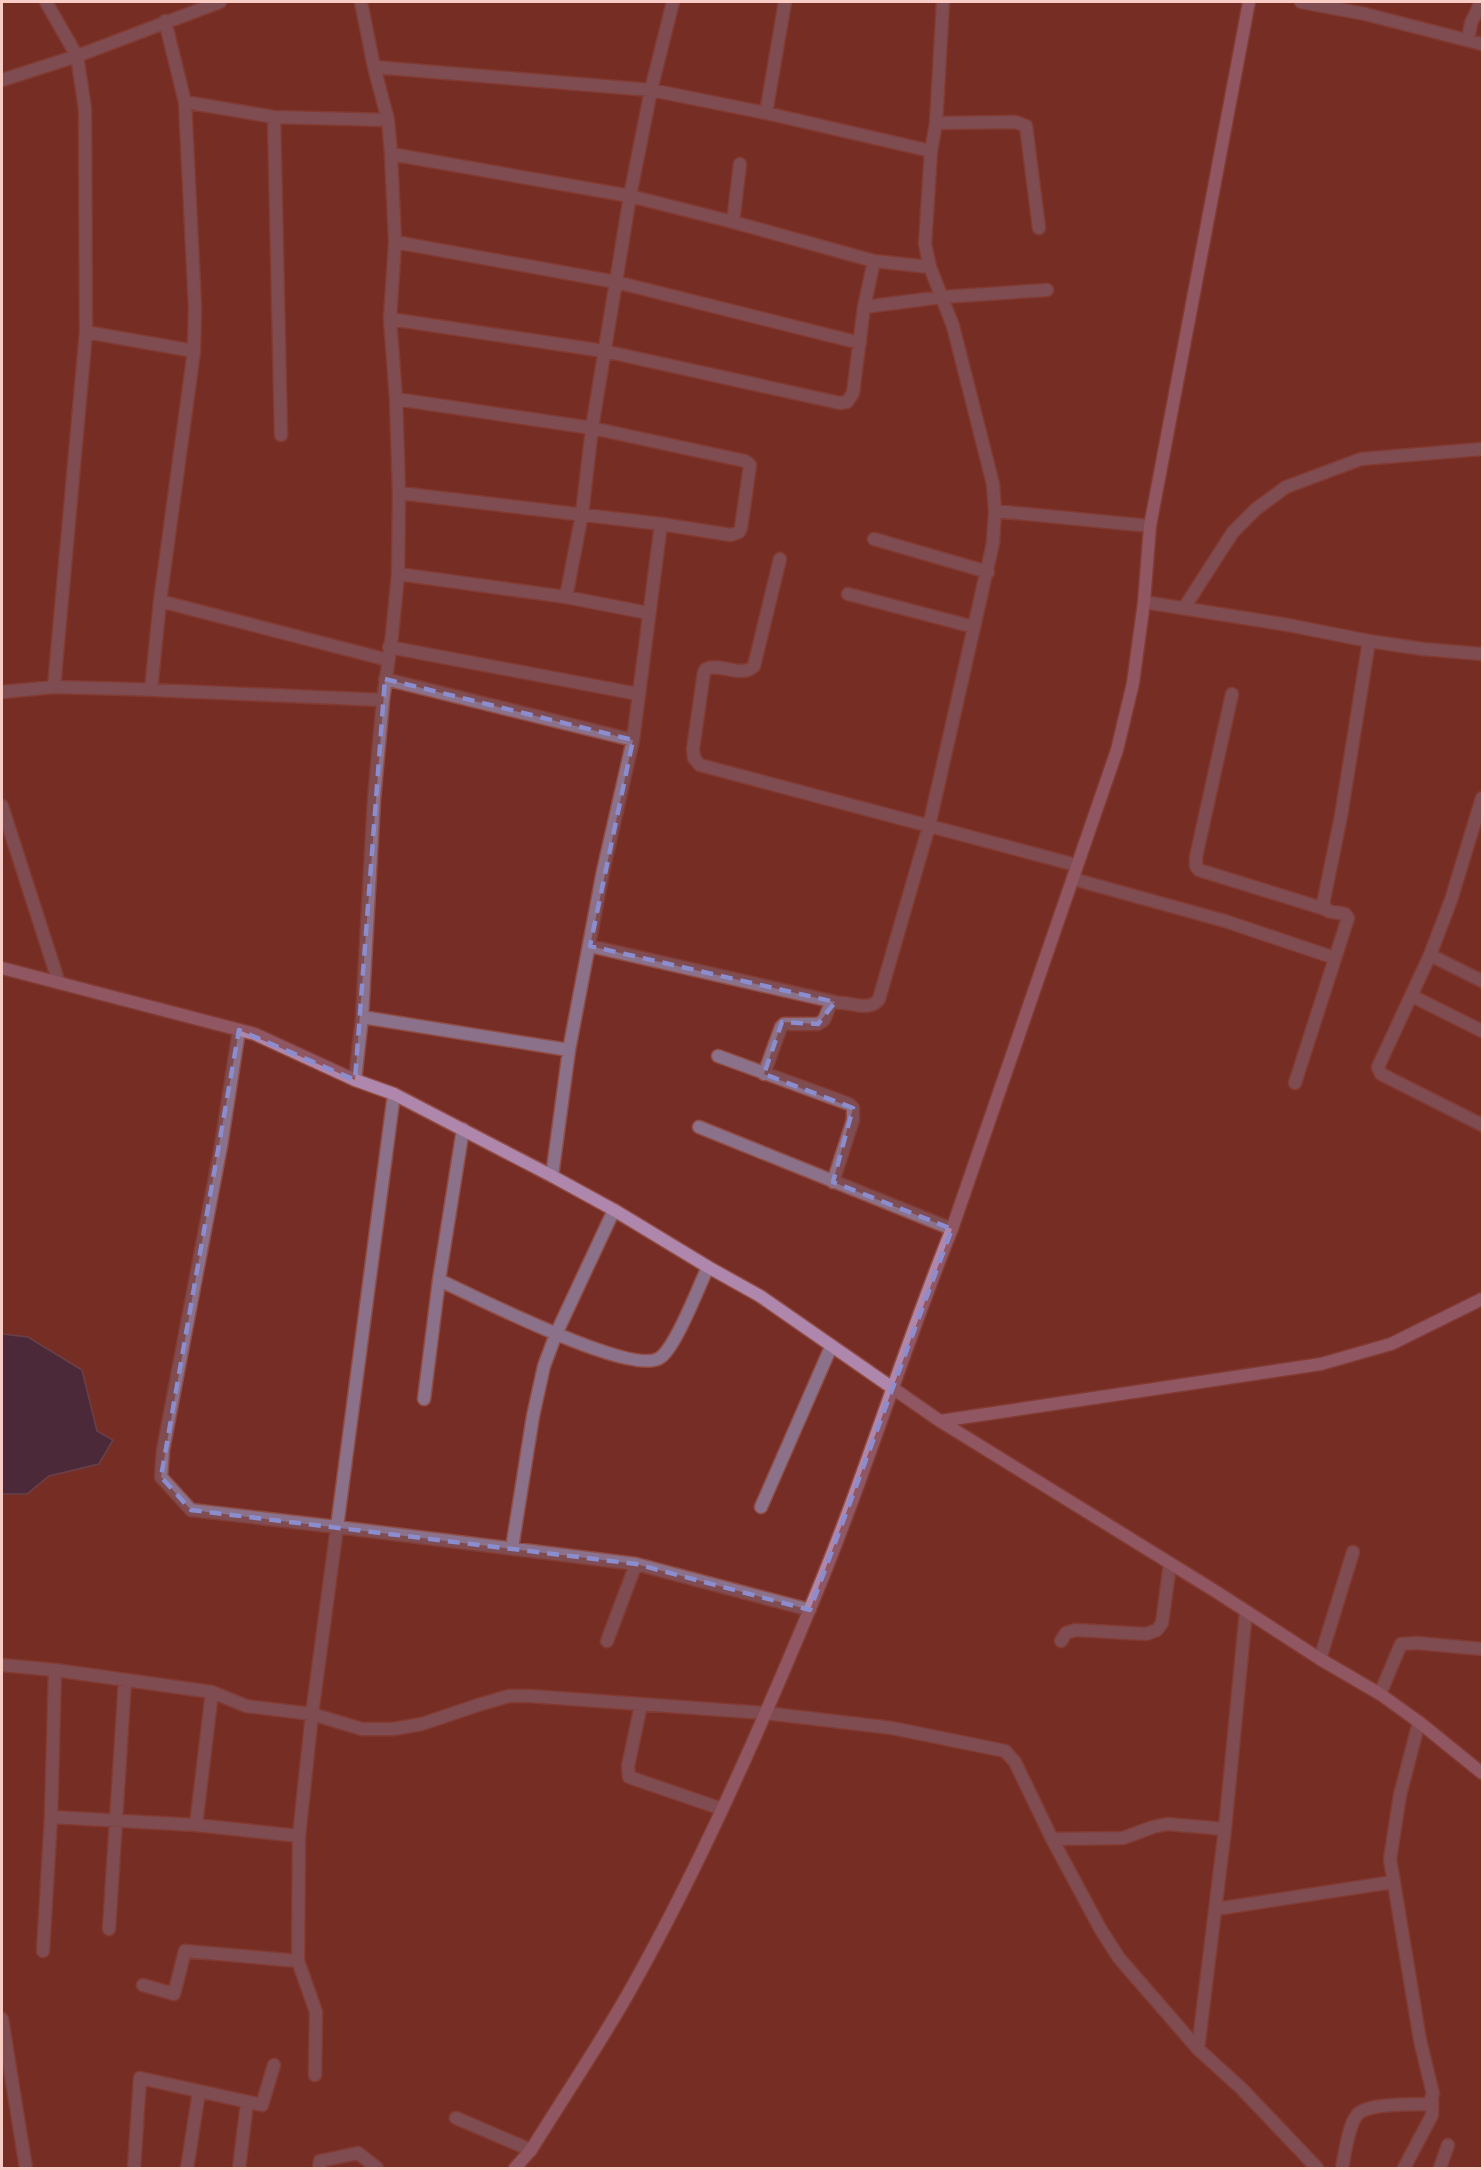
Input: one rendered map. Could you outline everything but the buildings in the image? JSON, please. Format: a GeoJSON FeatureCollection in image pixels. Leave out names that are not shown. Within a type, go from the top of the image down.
{"type":"FeatureCollection","features":[{"type":"Feature","properties":{"kind":"street"},"geometry":{"type":"LineString","coordinates":[[46,2],[77,56],[85,109],[86,332],[54,687]]}},
{"type":"Feature","properties":{"kind":"street"},"geometry":{"type":"LineString","coordinates":[[2,80],[77,56],[220,2]]}},
{"type":"Feature","properties":{"kind":"street"},"geometry":{"type":"LineString","coordinates":[[355,1080],[362,1017],[374,799],[398,574],[399,493],[396,399],[390,319],[394,242],[391,154],[388,120],[374,67],[361,2]]}},
{"type":"Feature","properties":{"kind":"street"},"geometry":{"type":"LineString","coordinates":[[566,597],[582,514],[591,428],[630,196],[651,90],[674,2]]}},
{"type":"Feature","properties":{"kind":"street"},"geometry":{"type":"LineString","coordinates":[[766,113],[785,2]]}},
{"type":"Feature","properties":{"kind":"street"},"geometry":{"type":"LineString","coordinates":[[590,946],[835,1002],[867,1006],[876,1003],[879,999],[929,826],[993,543],[995,511],[993,484],[952,326],[926,255],[925,233],[931,151],[936,123],[943,2]]}},
{"type":"Feature","properties":{"kind":"street"},"geometry":{"type":"LineString","coordinates":[[515,2169],[531,2150],[632,1987],[722,1809],[810,1610],[928,1287],[952,1229],[1117,750],[1133,683],[1144,602],[1150,526],[1249,2]]}},
{"type":"Feature","properties":{"kind":"street"},"geometry":{"type":"LineString","coordinates":[[1301,2],[1365,14],[1482,44]]}},
{"type":"Feature","properties":{"kind":"street"},"geometry":{"type":"LineString","coordinates":[[1468,40],[1471,23],[1480,2]]}},
{"type":"Feature","properties":{"kind":"street"},"geometry":{"type":"LineString","coordinates":[[151,690],[160,601],[194,351],[195,307],[185,102],[165,21]]}},
{"type":"Feature","properties":{"kind":"street"},"geometry":{"type":"LineString","coordinates":[[374,67],[651,90],[766,113],[931,151]]}},
{"type":"Feature","properties":{"kind":"street"},"geometry":{"type":"LineString","coordinates":[[185,102],[274,117],[388,120]]}},
{"type":"Feature","properties":{"kind":"street"},"geometry":{"type":"LineString","coordinates":[[274,117],[281,435]]}},
{"type":"Feature","properties":{"kind":"street"},"geometry":{"type":"LineString","coordinates":[[936,123],[1015,122],[1026,126],[1039,228]]}},
{"type":"Feature","properties":{"kind":"street"},"geometry":{"type":"LineString","coordinates":[[391,154],[630,196],[874,261],[930,267]]}},
{"type":"Feature","properties":{"kind":"street"},"geometry":{"type":"LineString","coordinates":[[733,222],[740,164]]}},
{"type":"Feature","properties":{"kind":"street"},"geometry":{"type":"LineString","coordinates":[[394,242],[616,282],[860,343]]}},
{"type":"Feature","properties":{"kind":"street"},"geometry":{"type":"LineString","coordinates":[[390,319],[604,351],[840,403],[846,402],[853,393],[864,307],[874,261]]}},
{"type":"Feature","properties":{"kind":"street"},"geometry":{"type":"LineString","coordinates":[[864,307],[942,297],[1047,290]]}},
{"type":"Feature","properties":{"kind":"street"},"geometry":{"type":"LineString","coordinates":[[86,332],[194,351]]}},
{"type":"Feature","properties":{"kind":"street"},"geometry":{"type":"LineString","coordinates":[[396,399],[591,428],[748,462],[750,469],[739,532],[731,535],[582,514],[399,493]]}},
{"type":"Feature","properties":{"kind":"street"},"geometry":{"type":"LineString","coordinates":[[1184,608],[1233,532],[1256,509],[1286,487],[1361,459],[1482,449]]}},
{"type":"Feature","properties":{"kind":"street"},"geometry":{"type":"LineString","coordinates":[[995,511],[1150,526]]}},
{"type":"Feature","properties":{"kind":"street"},"geometry":{"type":"LineString","coordinates":[[552,1176],[569,1050],[603,871],[633,740],[661,524]]}},
{"type":"Feature","properties":{"kind":"street"},"geometry":{"type":"LineString","coordinates":[[874,539],[988,572]]}},
{"type":"Feature","properties":{"kind":"street"},"geometry":{"type":"LineString","coordinates":[[780,559],[754,666],[748,671],[743,671],[712,666],[704,672],[693,749],[694,758],[700,765],[1076,865]]}},
{"type":"Feature","properties":{"kind":"street"},"geometry":{"type":"LineString","coordinates":[[398,574],[566,597],[648,613]]}},
{"type":"Feature","properties":{"kind":"street"},"geometry":{"type":"LineString","coordinates":[[848,594],[974,627]]}},
{"type":"Feature","properties":{"kind":"street"},"geometry":{"type":"LineString","coordinates":[[160,601],[388,654],[638,694]]}},
{"type":"Feature","properties":{"kind":"street"},"geometry":{"type":"LineString","coordinates":[[1144,602],[1369,641],[1482,654]]}},
{"type":"Feature","properties":{"kind":"street"},"geometry":{"type":"LineString","coordinates":[[1325,909],[1323,904],[1341,816],[1369,641]]}},
{"type":"Feature","properties":{"kind":"street"},"geometry":{"type":"LineString","coordinates":[[385,679],[633,740]]}},
{"type":"Feature","properties":{"kind":"street"},"geometry":{"type":"LineString","coordinates":[[2,692],[54,687],[383,700]]}},
{"type":"Feature","properties":{"kind":"street"},"geometry":{"type":"LineString","coordinates":[[1232,694],[1196,857],[1196,866],[1199,870],[1348,916],[1295,1083]]}},
{"type":"Feature","properties":{"kind":"street"},"geometry":{"type":"LineString","coordinates":[[1482,798],[1451,900],[1430,955],[1378,1067],[1381,1074],[1482,1125]]}},
{"type":"Feature","properties":{"kind":"street"},"geometry":{"type":"LineString","coordinates":[[2,806],[59,983]]}},
{"type":"Feature","properties":{"kind":"street"},"geometry":{"type":"LineString","coordinates":[[1073,879],[1225,921],[1335,958]]}},
{"type":"Feature","properties":{"kind":"street"},"geometry":{"type":"LineString","coordinates":[[1430,955],[1482,981]]}},
{"type":"Feature","properties":{"kind":"street"},"geometry":{"type":"LineString","coordinates":[[2,968],[255,1034],[355,1080],[394,1094],[552,1176],[760,1296],[940,1421],[1320,1659],[1380,1694],[1482,1773]]}},
{"type":"Feature","properties":{"kind":"street"},"geometry":{"type":"LineString","coordinates":[[1412,996],[1482,1031]]}},
{"type":"Feature","properties":{"kind":"street"},"geometry":{"type":"LineString","coordinates":[[764,1074],[784,1024],[818,1024],[824,1020],[831,1003],[835,1002]]}},
{"type":"Feature","properties":{"kind":"street"},"geometry":{"type":"LineString","coordinates":[[362,1017],[569,1050]]}},
{"type":"Feature","properties":{"kind":"street"},"geometry":{"type":"LineString","coordinates":[[239,1029],[221,1146],[163,1450],[161,1477],[191,1510],[636,1564],[810,1610]]}},
{"type":"Feature","properties":{"kind":"street"},"geometry":{"type":"LineString","coordinates":[[718,1056],[849,1104],[853,1108],[853,1120],[833,1182]]}},
{"type":"Feature","properties":{"kind":"street"},"geometry":{"type":"LineString","coordinates":[[315,2075],[316,2012],[298,1961],[299,1836],[312,1714],[394,1094]]}},
{"type":"Feature","properties":{"kind":"street"},"geometry":{"type":"LineString","coordinates":[[699,1127],[952,1229]]}},
{"type":"Feature","properties":{"kind":"street"},"geometry":{"type":"LineString","coordinates":[[424,1399],[439,1280],[463,1129]]}},
{"type":"Feature","properties":{"kind":"street"},"geometry":{"type":"LineString","coordinates":[[512,1548],[533,1416],[544,1366],[556,1334],[614,1210]]}},
{"type":"Feature","properties":{"kind":"street"},"geometry":{"type":"LineString","coordinates":[[439,1280],[556,1334],[624,1359],[643,1362],[659,1359],[670,1347],[708,1267]]}},
{"type":"Feature","properties":{"kind":"street"},"geometry":{"type":"LineString","coordinates":[[940,1421],[1322,1364],[1391,1344],[1482,1299]]}},
{"type":"Feature","properties":{"kind":"street"},"geometry":{"type":"LineString","coordinates":[[761,1507],[831,1347]]}},
{"type":"Feature","properties":{"kind":"street"},"geometry":{"type":"LineString","coordinates":[[1320,1659],[1353,1552]]}},
{"type":"Feature","properties":{"kind":"street"},"geometry":{"type":"LineString","coordinates":[[607,1641],[636,1564]]}},
{"type":"Feature","properties":{"kind":"street"},"geometry":{"type":"LineString","coordinates":[[1061,1641],[1066,1633],[1076,1630],[1146,1634],[1157,1630],[1162,1623],[1170,1564]]}},
{"type":"Feature","properties":{"kind":"street"},"geometry":{"type":"LineString","coordinates":[[1198,2049],[1225,1829],[1246,1611]]}},
{"type":"Feature","properties":{"kind":"street"},"geometry":{"type":"LineString","coordinates":[[1380,1694],[1401,1644],[1417,1643],[1482,1649]]}},
{"type":"Feature","properties":{"kind":"street"},"geometry":{"type":"LineString","coordinates":[[2,1665],[212,1692],[246,1706],[312,1714],[362,1729],[393,1729],[422,1724],[509,1696],[550,1697],[641,1706],[765,1713],[892,1728],[1005,1751],[1015,1762],[1052,1839],[1101,1930],[1119,1958],[1198,2049],[1242,2089],[1317,2169]]}},
{"type":"Feature","properties":{"kind":"street"},"geometry":{"type":"LineString","coordinates":[[43,1950],[51,1817],[55,1670]]}},
{"type":"Feature","properties":{"kind":"street"},"geometry":{"type":"LineString","coordinates":[[109,1929],[126,1680]]}},
{"type":"Feature","properties":{"kind":"street"},"geometry":{"type":"LineString","coordinates":[[196,1825],[212,1692]]}},
{"type":"Feature","properties":{"kind":"street"},"geometry":{"type":"LineString","coordinates":[[641,1706],[628,1766],[628,1777],[722,1809]]}},
{"type":"Feature","properties":{"kind":"street"},"geometry":{"type":"LineString","coordinates":[[1404,2169],[1432,2115],[1433,2094],[1420,2040],[1390,1859],[1400,1795],[1419,1722]]}},
{"type":"Feature","properties":{"kind":"street"},"geometry":{"type":"LineString","coordinates":[[51,1817],[196,1825],[299,1836]]}},
{"type":"Feature","properties":{"kind":"street"},"geometry":{"type":"LineString","coordinates":[[1052,1839],[1123,1838],[1167,1824],[1225,1829]]}},
{"type":"Feature","properties":{"kind":"street"},"geometry":{"type":"LineString","coordinates":[[1216,1909],[1393,1882]]}},
{"type":"Feature","properties":{"kind":"street"},"geometry":{"type":"LineString","coordinates":[[143,1985],[174,1994],[185,1951],[298,1961]]}},
{"type":"Feature","properties":{"kind":"street"},"geometry":{"type":"LineString","coordinates":[[2,2019],[26,2169]]}},
{"type":"Feature","properties":{"kind":"street"},"geometry":{"type":"LineString","coordinates":[[134,2169],[140,2078],[262,2105],[274,2065]]}},
{"type":"Feature","properties":{"kind":"street"},"geometry":{"type":"LineString","coordinates":[[187,2169],[199,2092]]}},
{"type":"Feature","properties":{"kind":"street"},"geometry":{"type":"LineString","coordinates":[[1342,2169],[1353,2121],[1361,2110],[1425,2104],[1429,2103],[1432,2098]]}},
{"type":"Feature","properties":{"kind":"street"},"geometry":{"type":"LineString","coordinates":[[239,2169],[248,2103]]}},
{"type":"Feature","properties":{"kind":"street"},"geometry":{"type":"LineString","coordinates":[[456,2118],[531,2150]]}},
{"type":"Feature","properties":{"kind":"street"},"geometry":{"type":"LineString","coordinates":[[1440,2169],[1448,2145]]}},
{"type":"Feature","properties":{"kind":"street"},"geometry":{"type":"LineString","coordinates":[[319,2169],[320,2161],[358,2154],[377,2169]]}},
{"type":"Feature","properties":{"kind":"highlighted area"},"geometry":{"type":"Polygon","coordinates":[[[385,679],[633,740],[590,946],[835,1002],[818,1024],[782,1022],[764,1074],[853,1108],[833,1182],[952,1229],[810,1610],[636,1564],[191,1510],[161,1477],[239,1030],[355,1080],[385,679]]]}},
{"type":"Feature","properties":{"kind":"water"},"geometry":{"type":"Polygon","coordinates":[[[2,1334],[28,1337],[82,1370],[97,1431],[113,1440],[99,1464],[49,1476],[27,1494],[2,1494],[2,1334]]]}}]}
